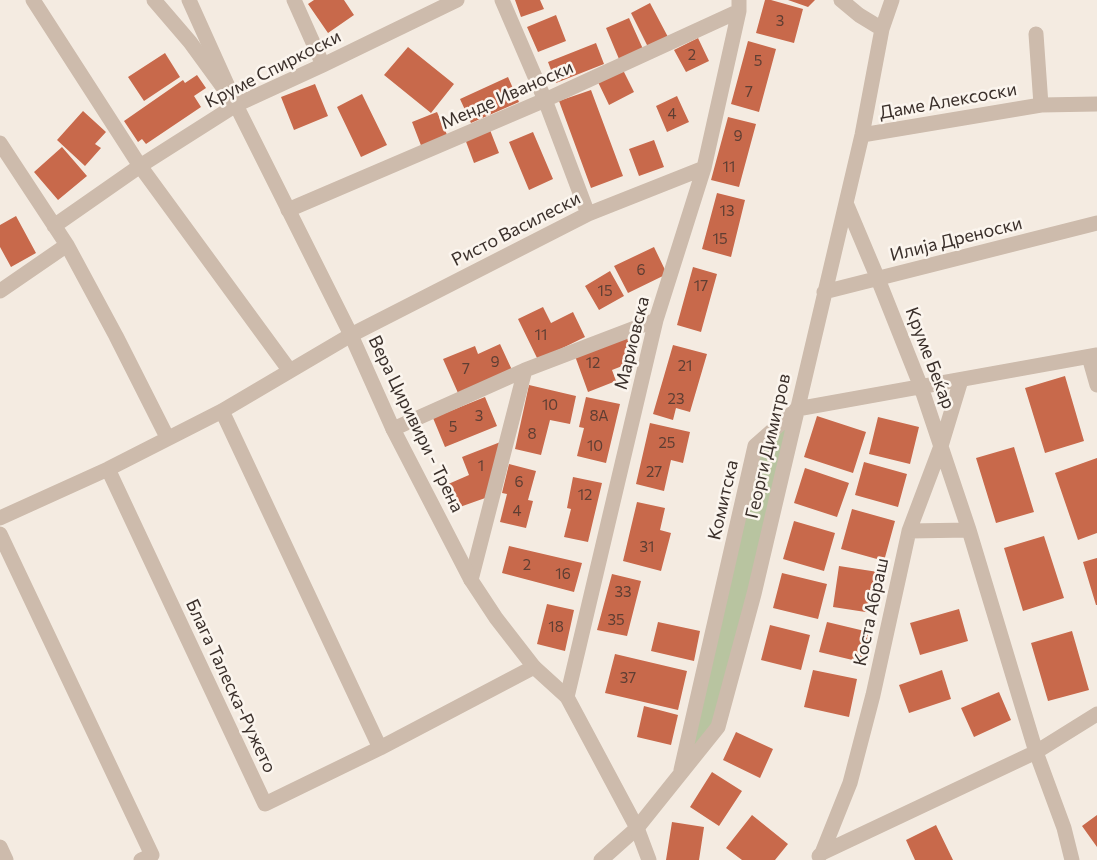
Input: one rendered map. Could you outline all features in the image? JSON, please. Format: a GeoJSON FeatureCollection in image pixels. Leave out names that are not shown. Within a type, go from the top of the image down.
{"type":"FeatureCollection","features":[{"type":"Feature","properties":{"kind":"street"},"geometry":{"type":"LineString","coordinates":[[33,0],[140,166],[290,371]]}},
{"type":"Feature","properties":{"kind":"street","name":"Вера Циривири - Трена"},"geometry":{"type":"LineString","coordinates":[[154,0],[190,42],[236,105],[351,334],[393,429],[471,580],[496,618],[534,667],[567,698],[637,828],[649,860]]}},
{"type":"Feature","properties":{"kind":"street"},"geometry":{"type":"LineString","coordinates":[[189,0],[236,105]]}},
{"type":"Feature","properties":{"kind":"street"},"geometry":{"type":"LineString","coordinates":[[294,0],[323,65]]}},
{"type":"Feature","properties":{"kind":"street","name":"Круме Спиркоски"},"geometry":{"type":"LineString","coordinates":[[54,226],[140,166],[236,105],[457,0]]}},
{"type":"Feature","properties":{"kind":"street"},"geometry":{"type":"LineString","coordinates":[[502,0],[545,100],[588,214]]}},
{"type":"Feature","properties":{"kind":"street"},"geometry":{"type":"LineString","coordinates":[[841,0],[859,15],[882,29]]}},
{"type":"Feature","properties":{"kind":"street","name":"Георги Димитров"},"geometry":{"type":"LineString","coordinates":[[601,860],[637,828],[718,727],[754,594],[862,135],[882,29],[892,0]]}},
{"type":"Feature","properties":{"kind":"street","name":"Менде Иваноски"},"geometry":{"type":"LineString","coordinates":[[288,210],[545,100],[739,5]]}},
{"type":"Feature","properties":{"kind":"street","name":"Мариовска"},"geometry":{"type":"LineString","coordinates":[[567,698],[656,320],[704,168],[739,5]]}},
{"type":"Feature","properties":{"kind":"street","name":"Даме Алексоски"},"geometry":{"type":"LineString","coordinates":[[1036,34],[1041,105]]}},
{"type":"Feature","properties":{"kind":"street","name":"Даме Алексоски"},"geometry":{"type":"LineString","coordinates":[[862,135],[1041,105],[1097,104]]}},
{"type":"Feature","properties":{"kind":"street"},"geometry":{"type":"LineString","coordinates":[[0,143],[67,246],[116,336],[167,438]]}},
{"type":"Feature","properties":{"kind":"street","name":"Ристо Василески"},"geometry":{"type":"LineString","coordinates":[[351,334],[588,214],[704,168]]}},
{"type":"Feature","properties":{"kind":"street","name":"Круме Беќар"},"geometry":{"type":"LineString","coordinates":[[846,203],[921,387],[969,530],[1036,752],[1064,828],[1072,860]]}},
{"type":"Feature","properties":{"kind":"street","name":"Илија Дреноски"},"geometry":{"type":"LineString","coordinates":[[824,292],[1097,223]]}},
{"type":"Feature","properties":{"kind":"street"},"geometry":{"type":"LineString","coordinates":[[0,291],[67,246]]}},
{"type":"Feature","properties":{"kind":"street"},"geometry":{"type":"LineString","coordinates":[[393,429],[525,370],[656,320]]}},
{"type":"Feature","properties":{"kind":"street"},"geometry":{"type":"LineString","coordinates":[[0,518],[108,468],[222,411],[351,334]]}},
{"type":"Feature","properties":{"kind":"street"},"geometry":{"type":"LineString","coordinates":[[797,409],[1093,356],[1097,385]]}},
{"type":"Feature","properties":{"kind":"street"},"geometry":{"type":"LineString","coordinates":[[471,580],[525,370]]}},
{"type":"Feature","properties":{"kind":"street","name":"Коста Абраш"},"geometry":{"type":"LineString","coordinates":[[818,856],[850,783],[873,695],[909,531],[941,446],[961,380]]}},
{"type":"Feature","properties":{"kind":"street","name":"Комитска"},"geometry":{"type":"LineString","coordinates":[[680,774],[755,446],[797,409]]}},
{"type":"Feature","properties":{"kind":"street"},"geometry":{"type":"LineString","coordinates":[[222,411],[380,748]]}},
{"type":"Feature","properties":{"kind":"street","name":"Блага Талеска-Ружето"},"geometry":{"type":"LineString","coordinates":[[108,468],[265,804],[380,748],[534,667]]}},
{"type":"Feature","properties":{"kind":"street"},"geometry":{"type":"LineString","coordinates":[[909,531],[969,530]]}},
{"type":"Feature","properties":{"kind":"street"},"geometry":{"type":"LineString","coordinates":[[0,534],[152,855],[141,860]]}},
{"type":"Feature","properties":{"kind":"street","name":"Коста Абраш"},"geometry":{"type":"LineString","coordinates":[[818,856],[1036,752],[1097,714]]}},
{"type":"Feature","properties":{"kind":"street"},"geometry":{"type":"LineString","coordinates":[[0,847],[6,860]]}},
{"type":"Feature","properties":{"kind":"green space"},"geometry":{"type":"Polygon","coordinates":[[[797,409],[718,727],[680,774],[755,446],[797,409]]]}},
{"type":"Feature","properties":{"kind":"building"},"geometry":{"type":"Polygon","coordinates":[[[314,0],[344,0],[354,15],[328,33],[308,4],[314,0]]]}},
{"type":"Feature","properties":{"kind":"building"},"geometry":{"type":"Polygon","coordinates":[[[515,0],[540,0],[544,9],[521,17],[515,0]]]}},
{"type":"Feature","properties":{"kind":"building"},"geometry":{"type":"Polygon","coordinates":[[[765,0],[803,9],[794,43],[756,33],[765,0]]]}},
{"type":"Feature","properties":{"kind":"building"},"geometry":{"type":"Polygon","coordinates":[[[788,0],[815,0],[808,7],[788,0]]]}},
{"type":"Feature","properties":{"kind":"building"},"geometry":{"type":"Polygon","coordinates":[[[650,3],[668,37],[648,47],[631,13],[650,3]]]}},
{"type":"Feature","properties":{"kind":"building"},"geometry":{"type":"Polygon","coordinates":[[[556,15],[566,41],[538,52],[527,27],[556,15]]]}},
{"type":"Feature","properties":{"kind":"building"},"geometry":{"type":"Polygon","coordinates":[[[629,18],[643,49],[619,59],[606,28],[629,18]]]}},
{"type":"Feature","properties":{"kind":"building"},"geometry":{"type":"Polygon","coordinates":[[[698,38],[709,61],[686,72],[674,50],[698,38]]]}},
{"type":"Feature","properties":{"kind":"building"},"geometry":{"type":"Polygon","coordinates":[[[748,41],[776,49],[759,112],[731,104],[748,41]]]}},
{"type":"Feature","properties":{"kind":"building"},"geometry":{"type":"Polygon","coordinates":[[[596,43],[604,64],[556,83],[548,62],[596,43]]]}},
{"type":"Feature","properties":{"kind":"building"},"geometry":{"type":"Polygon","coordinates":[[[408,47],[454,84],[431,113],[384,75],[408,47]]]}},
{"type":"Feature","properties":{"kind":"building"},"geometry":{"type":"Polygon","coordinates":[[[165,53],[180,77],[144,101],[128,77],[165,53]]]}},
{"type":"Feature","properties":{"kind":"building"},"geometry":{"type":"Polygon","coordinates":[[[622,68],[634,92],[609,105],[597,80],[622,68]]]}},
{"type":"Feature","properties":{"kind":"building"},"geometry":{"type":"Polygon","coordinates":[[[197,75],[206,88],[194,96],[201,107],[146,144],[142,139],[138,142],[124,121],[183,80],[185,83],[197,75]]]}},
{"type":"Feature","properties":{"kind":"building"},"geometry":{"type":"Polygon","coordinates":[[[508,77],[519,102],[471,123],[460,99],[508,77]]]}},
{"type":"Feature","properties":{"kind":"building"},"geometry":{"type":"Polygon","coordinates":[[[315,84],[328,116],[294,130],[281,97],[315,84]]]}},
{"type":"Feature","properties":{"kind":"building"},"geometry":{"type":"Polygon","coordinates":[[[591,90],[623,176],[591,188],[559,101],[591,90]]]}},
{"type":"Feature","properties":{"kind":"building"},"geometry":{"type":"Polygon","coordinates":[[[362,94],[387,145],[361,157],[337,107],[362,94]]]}},
{"type":"Feature","properties":{"kind":"building"},"geometry":{"type":"Polygon","coordinates":[[[677,96],[689,122],[667,132],[656,106],[677,96]]]}},
{"type":"Feature","properties":{"kind":"building"},"geometry":{"type":"Polygon","coordinates":[[[83,111],[106,132],[95,144],[101,148],[85,166],[57,140],[83,111]]]}},
{"type":"Feature","properties":{"kind":"building"},"geometry":{"type":"Polygon","coordinates":[[[437,112],[448,137],[422,148],[412,122],[437,112]]]}},
{"type":"Feature","properties":{"kind":"building"},"geometry":{"type":"Polygon","coordinates":[[[728,117],[756,124],[739,187],[711,180],[728,117]]]}},
{"type":"Feature","properties":{"kind":"building"},"geometry":{"type":"Polygon","coordinates":[[[490,130],[499,153],[474,163],[465,139],[490,130]]]}},
{"type":"Feature","properties":{"kind":"building"},"geometry":{"type":"Polygon","coordinates":[[[533,132],[553,179],[529,190],[509,142],[533,132]]]}},
{"type":"Feature","properties":{"kind":"building"},"geometry":{"type":"Polygon","coordinates":[[[654,140],[664,167],[639,176],[629,149],[654,140]]]}},
{"type":"Feature","properties":{"kind":"building"},"geometry":{"type":"Polygon","coordinates":[[[62,147],[87,176],[58,200],[34,172],[62,147]]]}},
{"type":"Feature","properties":{"kind":"building"},"geometry":{"type":"Polygon","coordinates":[[[717,193],[745,200],[731,257],[702,249],[717,193]]]}},
{"type":"Feature","properties":{"kind":"building"},"geometry":{"type":"Polygon","coordinates":[[[16,216],[36,253],[11,267],[0,247],[0,225],[16,216]]]}},
{"type":"Feature","properties":{"kind":"building"},"geometry":{"type":"Polygon","coordinates":[[[654,247],[667,274],[628,293],[614,266],[654,247]]]}},
{"type":"Feature","properties":{"kind":"building"},"geometry":{"type":"Polygon","coordinates":[[[693,267],[717,274],[701,332],[677,325],[693,267]]]}},
{"type":"Feature","properties":{"kind":"building"},"geometry":{"type":"Polygon","coordinates":[[[610,271],[624,296],[599,310],[585,286],[610,271]]]}},
{"type":"Feature","properties":{"kind":"building"},"geometry":{"type":"Polygon","coordinates":[[[543,307],[551,323],[573,312],[585,337],[538,360],[518,319],[543,307]]]}},
{"type":"Feature","properties":{"kind":"building"},"geometry":{"type":"Polygon","coordinates":[[[632,335],[635,345],[625,349],[630,363],[612,370],[616,381],[588,392],[575,356],[632,335]]]}},
{"type":"Feature","properties":{"kind":"building"},"geometry":{"type":"Polygon","coordinates":[[[500,344],[512,370],[458,393],[443,359],[475,346],[478,354],[500,344]]]}},
{"type":"Feature","properties":{"kind":"building"},"geometry":{"type":"Polygon","coordinates":[[[673,345],[707,354],[690,412],[676,408],[673,420],[653,414],[673,345]]]}},
{"type":"Feature","properties":{"kind":"building"},"geometry":{"type":"Polygon","coordinates":[[[1065,376],[1084,441],[1045,453],[1025,388],[1065,376]]]}},
{"type":"Feature","properties":{"kind":"building"},"geometry":{"type":"Polygon","coordinates":[[[529,385],[576,396],[570,424],[550,420],[541,455],[515,449],[529,385]]]}},
{"type":"Feature","properties":{"kind":"building"},"geometry":{"type":"Polygon","coordinates":[[[485,397],[497,426],[445,447],[433,418],[485,397]]]}},
{"type":"Feature","properties":{"kind":"building"},"geometry":{"type":"Polygon","coordinates":[[[586,397],[620,404],[606,463],[577,456],[584,428],[579,427],[586,397]]]}},
{"type":"Feature","properties":{"kind":"building"},"geometry":{"type":"Polygon","coordinates":[[[817,416],[866,432],[853,473],[804,457],[817,416]]]}},
{"type":"Feature","properties":{"kind":"building"},"geometry":{"type":"Polygon","coordinates":[[[878,417],[919,427],[910,464],[869,454],[878,417]]]}},
{"type":"Feature","properties":{"kind":"building"},"geometry":{"type":"Polygon","coordinates":[[[650,423],[690,432],[683,463],[671,460],[664,491],[636,484],[650,423]]]}},
{"type":"Feature","properties":{"kind":"building"},"geometry":{"type":"Polygon","coordinates":[[[503,441],[488,497],[457,508],[446,485],[469,475],[462,457],[503,441]]]}},
{"type":"Feature","properties":{"kind":"building"},"geometry":{"type":"Polygon","coordinates":[[[1014,447],[1034,512],[996,523],[976,458],[1014,447]]]}},
{"type":"Feature","properties":{"kind":"building"},"geometry":{"type":"Polygon","coordinates":[[[1097,458],[1097,533],[1078,540],[1055,473],[1097,458]]]}},
{"type":"Feature","properties":{"kind":"building"},"geometry":{"type":"Polygon","coordinates":[[[864,462],[907,474],[898,507],[855,495],[864,462]]]}},
{"type":"Feature","properties":{"kind":"building"},"geometry":{"type":"Polygon","coordinates":[[[509,464],[536,471],[528,500],[533,501],[526,528],[500,522],[507,494],[502,493],[509,464]]]}},
{"type":"Feature","properties":{"kind":"building"},"geometry":{"type":"Polygon","coordinates":[[[805,468],[849,483],[837,517],[794,503],[805,468]]]}},
{"type":"Feature","properties":{"kind":"building"},"geometry":{"type":"Polygon","coordinates":[[[573,477],[602,483],[588,542],[564,537],[571,509],[567,508],[573,477]]]}},
{"type":"Feature","properties":{"kind":"building"},"geometry":{"type":"Polygon","coordinates":[[[637,502],[665,508],[660,530],[671,533],[661,571],[623,561],[637,502]]]}},
{"type":"Feature","properties":{"kind":"building"},"geometry":{"type":"Polygon","coordinates":[[[852,509],[895,521],[884,561],[841,549],[852,509]]]}},
{"type":"Feature","properties":{"kind":"building"},"geometry":{"type":"Polygon","coordinates":[[[794,521],[835,533],[824,571],[783,559],[794,521]]]}},
{"type":"Feature","properties":{"kind":"building"},"geometry":{"type":"Polygon","coordinates":[[[1044,536],[1064,598],[1023,611],[1004,548],[1044,536]]]}},
{"type":"Feature","properties":{"kind":"building"},"geometry":{"type":"Polygon","coordinates":[[[509,546],[582,563],[574,592],[502,573],[509,546]]]}},
{"type":"Feature","properties":{"kind":"building"},"geometry":{"type":"Polygon","coordinates":[[[1097,558],[1097,605],[1096,605],[1083,562],[1097,558]]]}},
{"type":"Feature","properties":{"kind":"building"},"geometry":{"type":"Polygon","coordinates":[[[839,566],[878,572],[872,613],[833,607],[839,566]]]}},
{"type":"Feature","properties":{"kind":"building"},"geometry":{"type":"Polygon","coordinates":[[[782,573],[827,584],[818,619],[773,608],[782,573]]]}},
{"type":"Feature","properties":{"kind":"building"},"geometry":{"type":"Polygon","coordinates":[[[612,574],[641,581],[627,636],[597,630],[612,574]]]}},
{"type":"Feature","properties":{"kind":"building"},"geometry":{"type":"Polygon","coordinates":[[[547,604],[574,610],[565,651],[537,644],[547,604]]]}},
{"type":"Feature","properties":{"kind":"building"},"geometry":{"type":"Polygon","coordinates":[[[959,609],[968,641],[920,655],[910,623],[959,609]]]}},
{"type":"Feature","properties":{"kind":"building"},"geometry":{"type":"Polygon","coordinates":[[[658,622],[700,631],[694,661],[651,651],[658,622]]]}},
{"type":"Feature","properties":{"kind":"building"},"geometry":{"type":"Polygon","coordinates":[[[827,622],[869,632],[861,662],[819,652],[827,622]]]}},
{"type":"Feature","properties":{"kind":"building"},"geometry":{"type":"Polygon","coordinates":[[[770,625],[810,635],[801,670],[761,660],[770,625]]]}},
{"type":"Feature","properties":{"kind":"building"},"geometry":{"type":"Polygon","coordinates":[[[1072,631],[1089,690],[1048,701],[1031,643],[1072,631]]]}},
{"type":"Feature","properties":{"kind":"building"},"geometry":{"type":"Polygon","coordinates":[[[615,654],[687,671],[678,710],[605,693],[615,654]]]}},
{"type":"Feature","properties":{"kind":"building"},"geometry":{"type":"Polygon","coordinates":[[[813,670],[857,679],[849,717],[804,707],[813,670]]]}},
{"type":"Feature","properties":{"kind":"building"},"geometry":{"type":"Polygon","coordinates":[[[942,670],[951,699],[909,713],[899,685],[942,670]]]}},
{"type":"Feature","properties":{"kind":"building"},"geometry":{"type":"Polygon","coordinates":[[[999,692],[1011,720],[974,737],[961,708],[999,692]]]}},
{"type":"Feature","properties":{"kind":"building"},"geometry":{"type":"Polygon","coordinates":[[[644,706],[678,715],[671,745],[637,737],[644,706]]]}},
{"type":"Feature","properties":{"kind":"building"},"geometry":{"type":"Polygon","coordinates":[[[736,732],[773,749],[760,778],[723,760],[736,732]]]}},
{"type":"Feature","properties":{"kind":"building"},"geometry":{"type":"Polygon","coordinates":[[[712,772],[742,791],[719,826],[690,807],[712,772]]]}},
{"type":"Feature","properties":{"kind":"building"},"geometry":{"type":"Polygon","coordinates":[[[752,815],[788,844],[775,860],[742,860],[726,848],[752,815]]]}},
{"type":"Feature","properties":{"kind":"building"},"geometry":{"type":"Polygon","coordinates":[[[1097,815],[1097,847],[1082,826],[1097,815]]]}},
{"type":"Feature","properties":{"kind":"building"},"geometry":{"type":"Polygon","coordinates":[[[672,822],[704,827],[699,860],[666,860],[672,822]]]}},
{"type":"Feature","properties":{"kind":"building"},"geometry":{"type":"Polygon","coordinates":[[[936,825],[953,860],[915,860],[906,840],[936,825]]]}}]}
